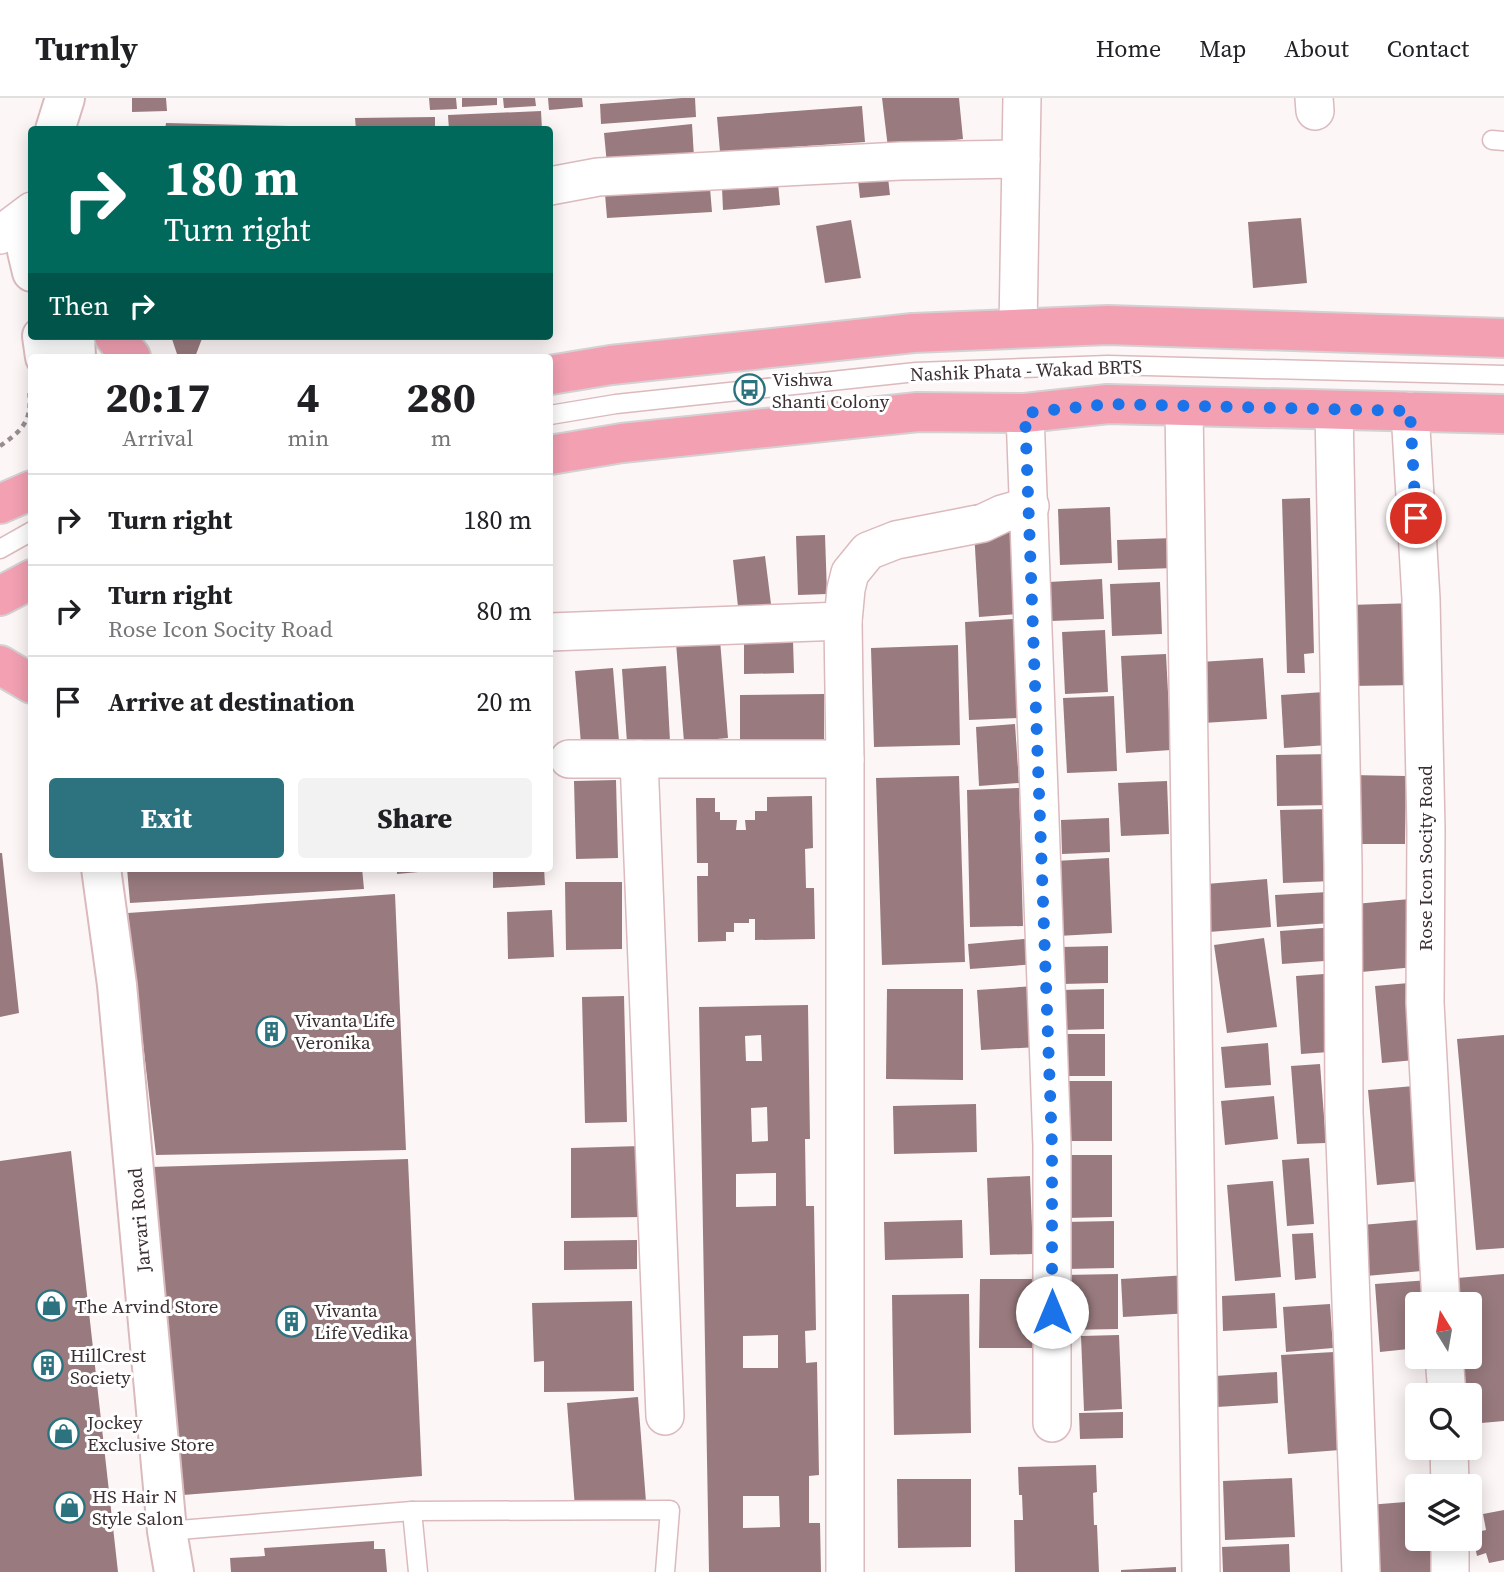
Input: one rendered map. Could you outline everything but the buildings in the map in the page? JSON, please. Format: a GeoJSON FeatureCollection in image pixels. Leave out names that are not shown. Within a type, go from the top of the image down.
{"type":"FeatureCollection","features":[{"type":"Feature","properties":{"kind":"main road"},"geometry":{"type":"LineString","coordinates":[[553,375],[611,365],[913,332],[1108,325],[1504,338]]}},
{"type":"Feature","properties":{"kind":"main road"},"geometry":{"type":"LineString","coordinates":[[117,340],[129,354]]}},
{"type":"Feature","properties":{"kind":"main road"},"geometry":{"type":"LineString","coordinates":[[553,454],[622,443],[918,412],[1025,413],[1108,404],[1504,414]]}},
{"type":"Feature","properties":{"kind":"main road"},"geometry":{"type":"LineString","coordinates":[[0,504],[28,492]]}},
{"type":"Feature","properties":{"kind":"main road"},"geometry":{"type":"LineString","coordinates":[[0,596],[28,581]]}},
{"type":"Feature","properties":{"kind":"main road"},"geometry":{"type":"LineString","coordinates":[[0,665],[28,682]]}},
{"type":"Feature","properties":{"kind":"street"},"geometry":{"type":"LineString","coordinates":[[56,126],[65,98]]}},
{"type":"Feature","properties":{"kind":"street"},"geometry":{"type":"LineString","coordinates":[[1018,328],[1022,98]]}},
{"type":"Feature","properties":{"kind":"street"},"geometry":{"type":"LineString","coordinates":[[553,186],[612,176],[901,161],[1021,159]]}},
{"type":"Feature","properties":{"kind":"street"},"geometry":{"type":"LineString","coordinates":[[0,235],[28,214]]}},
{"type":"Feature","properties":{"kind":"street"},"geometry":{"type":"LineString","coordinates":[[1185,406],[1201,1572]]}},
{"type":"Feature","properties":{"kind":"street"},"geometry":{"type":"LineString","coordinates":[[1334,410],[1343,851],[1344,1113],[1361,1572]]}},
{"type":"Feature","properties":{"kind":"street","name":"Rose Icon Socity Road"},"geometry":{"type":"LineString","coordinates":[[1410,411],[1422,653],[1426,830],[1425,1003],[1440,1292]]}},
{"type":"Feature","properties":{"kind":"street"},"geometry":{"type":"LineString","coordinates":[[1025,413],[1052,1146],[1052,1423]]}},
{"type":"Feature","properties":{"kind":"street"},"geometry":{"type":"LineString","coordinates":[[845,1572],[843,621],[846,589],[850,573],[868,551],[896,540],[984,523],[1002,514],[1030,506]]}},
{"type":"Feature","properties":{"kind":"street"},"geometry":{"type":"LineString","coordinates":[[553,632],[843,621]]}},
{"type":"Feature","properties":{"kind":"street"},"geometry":{"type":"LineString","coordinates":[[569,759],[845,759]]}},
{"type":"Feature","properties":{"kind":"street"},"geometry":{"type":"LineString","coordinates":[[639,759],[665,1416]]}},
{"type":"Feature","properties":{"kind":"street","name":"Jarvari Road"},"geometry":{"type":"LineString","coordinates":[[102,872],[117,985],[167,1531],[174,1572]]}},
{"type":"Feature","properties":{"kind":"street"},"geometry":{"type":"LineString","coordinates":[[1450,1551],[1450,1572]]}},
{"type":"Feature","properties":{"kind":"lane","name":"Nashik Phata - Wakad BRTS"},"geometry":{"type":"LineString","coordinates":[[553,415],[629,403],[929,372],[1108,365],[1504,375]]}},
{"type":"Feature","properties":{"kind":"lane"},"geometry":{"type":"LineString","coordinates":[[0,549],[28,533]]}},
{"type":"Feature","properties":{"kind":"lane"},"geometry":{"type":"LineString","coordinates":[[167,1531],[412,1511],[670,1510],[665,1572]]}},
{"type":"Feature","properties":{"kind":"lane"},"geometry":{"type":"LineString","coordinates":[[412,1511],[418,1572]]}},
{"type":"Feature","properties":{"kind":"place","name":"Vishwa Shanti Colony"},"geometry":{"type":"Point","coordinates":[749,390]}},
{"type":"Feature","properties":{"kind":"place","name":"Vivanta Life Veronika"},"geometry":{"type":"Point","coordinates":[271,1031]}},
{"type":"Feature","properties":{"kind":"place","name":"The Arvind Store"},"geometry":{"type":"Point","coordinates":[52,1306]}},
{"type":"Feature","properties":{"kind":"place","name":"Vivanta Life Vedika"},"geometry":{"type":"Point","coordinates":[291,1321]}},
{"type":"Feature","properties":{"kind":"place","name":"HillCrest Society"},"geometry":{"type":"Point","coordinates":[47,1366]}},
{"type":"Feature","properties":{"kind":"place","name":"Jockey Exclusive Store"},"geometry":{"type":"Point","coordinates":[64,1433]}},
{"type":"Feature","properties":{"kind":"place","name":"HS Hair N Style Salon"},"geometry":{"type":"Point","coordinates":[69,1507]}},
{"type":"Feature","properties":{"kind":"route"},"geometry":{"type":"LineString","coordinates":[[1052,1312],[1052,1146],[1025,413],[1108,404],[1410,411],[1416,518]]}}]}
